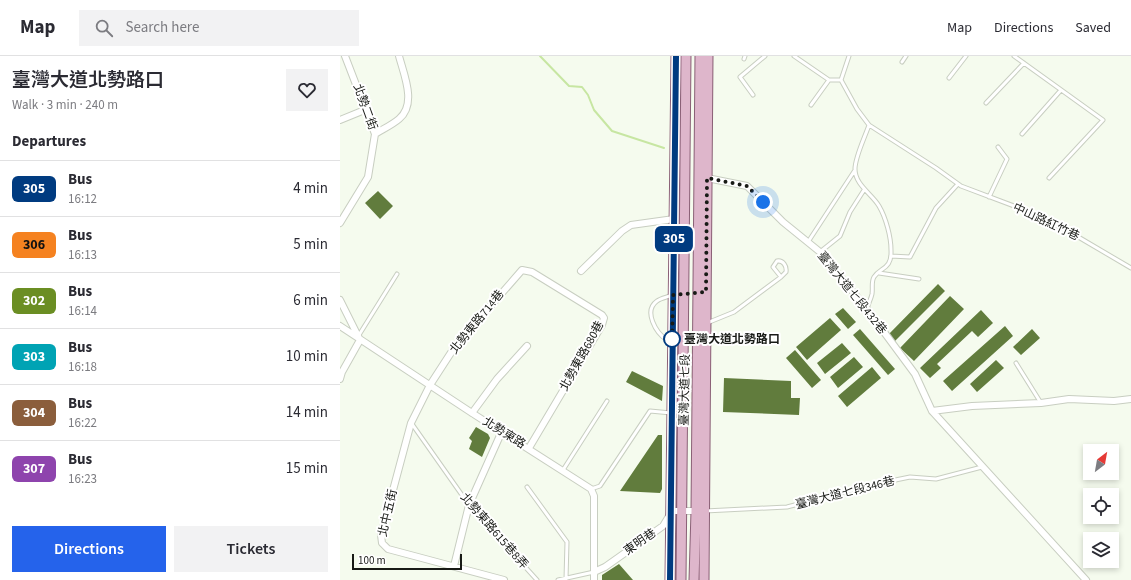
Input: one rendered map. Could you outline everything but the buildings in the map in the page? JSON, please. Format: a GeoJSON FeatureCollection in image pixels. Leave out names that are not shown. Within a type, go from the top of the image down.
{"type":"FeatureCollection","features":[{"type":"Feature","properties":{"kind":"main road","name":"臺灣大道七段"},"geometry":{"type":"LineString","coordinates":[[670,580],[672,511],[671,414],[676,56]]}},
{"type":"Feature","properties":{"kind":"main road","name":"臺灣大道七段"},"geometry":{"type":"LineString","coordinates":[[681,580],[683,511],[686,56]]}},
{"type":"Feature","properties":{"kind":"main road","name":"臺灣大道七段"},"geometry":{"type":"LineString","coordinates":[[700,56],[702,292],[700,511],[704,580]]}},
{"type":"Feature","properties":{"kind":"main road","name":"臺灣大道七段"},"geometry":{"type":"LineString","coordinates":[[694,580],[700,511],[705,323],[702,292],[707,178],[708,56]]}},
{"type":"Feature","properties":{"kind":"street","name":"北勢二街"},"geometry":{"type":"LineString","coordinates":[[340,223],[368,177],[375,134],[367,109],[345,56]]}},
{"type":"Feature","properties":{"kind":"street"},"geometry":{"type":"LineString","coordinates":[[375,134],[400,118],[406,111],[410,101],[399,56]]}},
{"type":"Feature","properties":{"kind":"street"},"geometry":{"type":"LineString","coordinates":[[340,120],[367,109]]}},
{"type":"Feature","properties":{"kind":"street","name":"臺灣大道七段432巷"},"geometry":{"type":"LineString","coordinates":[[707,178],[747,186],[783,222],[820,252],[867,309],[915,374],[932,411]]}},
{"type":"Feature","properties":{"kind":"street"},"geometry":{"type":"LineString","coordinates":[[581,271],[622,231],[632,224],[674,219]]}},
{"type":"Feature","properties":{"kind":"street","name":"北勢東路714巷"},"geometry":{"type":"LineString","coordinates":[[430,385],[454,348],[512,281],[522,270],[532,272]]}},
{"type":"Feature","properties":{"kind":"street","name":"北勢東路680巷"},"geometry":{"type":"LineString","coordinates":[[528,448],[602,325],[604,318],[602,315],[532,272]]}},
{"type":"Feature","properties":{"kind":"street"},"geometry":{"type":"LineString","coordinates":[[340,300],[359,338],[340,379]]}},
{"type":"Feature","properties":{"kind":"street","name":"北勢東路"},"geometry":{"type":"LineString","coordinates":[[340,326],[472,414],[502,431],[592,489]]}},
{"type":"Feature","properties":{"kind":"street"},"geometry":{"type":"LineString","coordinates":[[472,414],[497,379],[527,346]]}},
{"type":"Feature","properties":{"kind":"street","name":"北中五街"},"geometry":{"type":"LineString","coordinates":[[430,385],[410,423],[381,535],[382,543],[388,549],[504,580]]}},
{"type":"Feature","properties":{"kind":"street"},"geometry":{"type":"LineString","coordinates":[[932,411],[972,406],[1042,403],[1069,399],[1131,399]]}},
{"type":"Feature","properties":{"kind":"street"},"geometry":{"type":"LineString","coordinates":[[932,411],[1086,580]]}},
{"type":"Feature","properties":{"kind":"street"},"geometry":{"type":"LineString","coordinates":[[454,566],[469,505],[502,431]]}},
{"type":"Feature","properties":{"kind":"street"},"geometry":{"type":"LineString","coordinates":[[592,489],[594,496],[594,580]]}},
{"type":"Feature","properties":{"kind":"street"},"geometry":{"type":"LineString","coordinates":[[672,511],[700,511]]}},
{"type":"Feature","properties":{"kind":"street","name":"東明巷"},"geometry":{"type":"LineString","coordinates":[[594,572],[604,567],[663,526],[672,511]]}},
{"type":"Feature","properties":{"kind":"lane"},"geometry":{"type":"LineString","coordinates":[[753,95],[740,77],[765,56]]}},
{"type":"Feature","properties":{"kind":"lane"},"geometry":{"type":"LineString","coordinates":[[794,56],[829,80],[841,80],[849,56]]}},
{"type":"Feature","properties":{"kind":"lane"},"geometry":{"type":"LineString","coordinates":[[902,62],[906,56]]}},
{"type":"Feature","properties":{"kind":"lane"},"geometry":{"type":"LineString","coordinates":[[949,78],[966,56]]}},
{"type":"Feature","properties":{"kind":"lane"},"geometry":{"type":"LineString","coordinates":[[1014,56],[1103,120],[1049,178]]}},
{"type":"Feature","properties":{"kind":"lane"},"geometry":{"type":"LineString","coordinates":[[986,103],[1024,63]]}},
{"type":"Feature","properties":{"kind":"lane"},"geometry":{"type":"LineString","coordinates":[[811,105],[829,80]]}},
{"type":"Feature","properties":{"kind":"lane","name":"中山路紅竹巷"},"geometry":{"type":"LineString","coordinates":[[841,80],[857,109],[869,125],[958,184],[1030,212],[1080,238],[1131,268]]}},
{"type":"Feature","properties":{"kind":"lane"},"geometry":{"type":"LineString","coordinates":[[1022,134],[1061,90]]}},
{"type":"Feature","properties":{"kind":"lane"},"geometry":{"type":"LineString","coordinates":[[808,242],[855,170],[856,162],[869,125]]}},
{"type":"Feature","properties":{"kind":"lane"},"geometry":{"type":"LineString","coordinates":[[989,197],[1007,160],[998,147]]}},
{"type":"Feature","properties":{"kind":"lane"},"geometry":{"type":"LineString","coordinates":[[855,170],[864,190],[879,206],[883,215],[892,251],[890,262],[884,270],[876,274],[872,281],[872,295],[867,309]]}},
{"type":"Feature","properties":{"kind":"lane"},"geometry":{"type":"LineString","coordinates":[[891,256],[910,257],[936,208],[958,184]]}},
{"type":"Feature","properties":{"kind":"lane"},"geometry":{"type":"LineString","coordinates":[[820,252],[840,236],[850,212],[864,190]]}},
{"type":"Feature","properties":{"kind":"lane"},"geometry":{"type":"LineString","coordinates":[[705,323],[734,312],[781,277],[786,272],[786,266],[777,260],[773,267],[781,277]]}},
{"type":"Feature","properties":{"kind":"lane"},"geometry":{"type":"LineString","coordinates":[[879,273],[919,279]]}},
{"type":"Feature","properties":{"kind":"lane"},"geometry":{"type":"LineString","coordinates":[[359,338],[397,274]]}},
{"type":"Feature","properties":{"kind":"lane"},"geometry":{"type":"LineString","coordinates":[[684,343],[672,342],[657,331],[650,315],[652,307],[657,301],[673,295],[702,292]]}},
{"type":"Feature","properties":{"kind":"lane"},"geometry":{"type":"LineString","coordinates":[[1016,363],[1042,403]]}},
{"type":"Feature","properties":{"kind":"lane"},"geometry":{"type":"LineString","coordinates":[[563,470],[607,401]]}},
{"type":"Feature","properties":{"kind":"lane"},"geometry":{"type":"LineString","coordinates":[[592,489],[600,486],[650,411],[671,414]]}},
{"type":"Feature","properties":{"kind":"lane","name":"北勢東路615巷8弄"},"geometry":{"type":"LineString","coordinates":[[410,423],[469,505],[537,580]]}},
{"type":"Feature","properties":{"kind":"lane","name":"臺灣大道七段346巷"},"geometry":{"type":"LineString","coordinates":[[700,511],[787,507],[876,484],[910,477],[936,479],[984,467]]}},
{"type":"Feature","properties":{"kind":"lane"},"geometry":{"type":"LineString","coordinates":[[527,487],[567,542],[566,579]]}},
{"type":"Feature","properties":{"kind":"lane"},"geometry":{"type":"LineString","coordinates":[[558,580],[594,572]]}},
{"type":"Feature","properties":{"kind":"waterway"},"geometry":{"type":"LineString","coordinates":[[540,56],[569,86],[582,87],[588,95],[594,110],[612,131],[664,148]]}},
{"type":"Feature","properties":{"kind":"bus line","name":"305"},"geometry":{"type":"LineString","coordinates":[[670,580],[672,511],[671,414],[676,56]]}},
{"type":"Feature","properties":{"kind":"place","name":"臺灣大道北勢路口"},"geometry":{"type":"Point","coordinates":[672,339]}},
{"type":"Feature","properties":{"kind":"route"},"geometry":{"type":"LineString","coordinates":[[672,339],[672,342],[673,295],[706,292],[707,178],[747,186],[763,202]]}}]}
